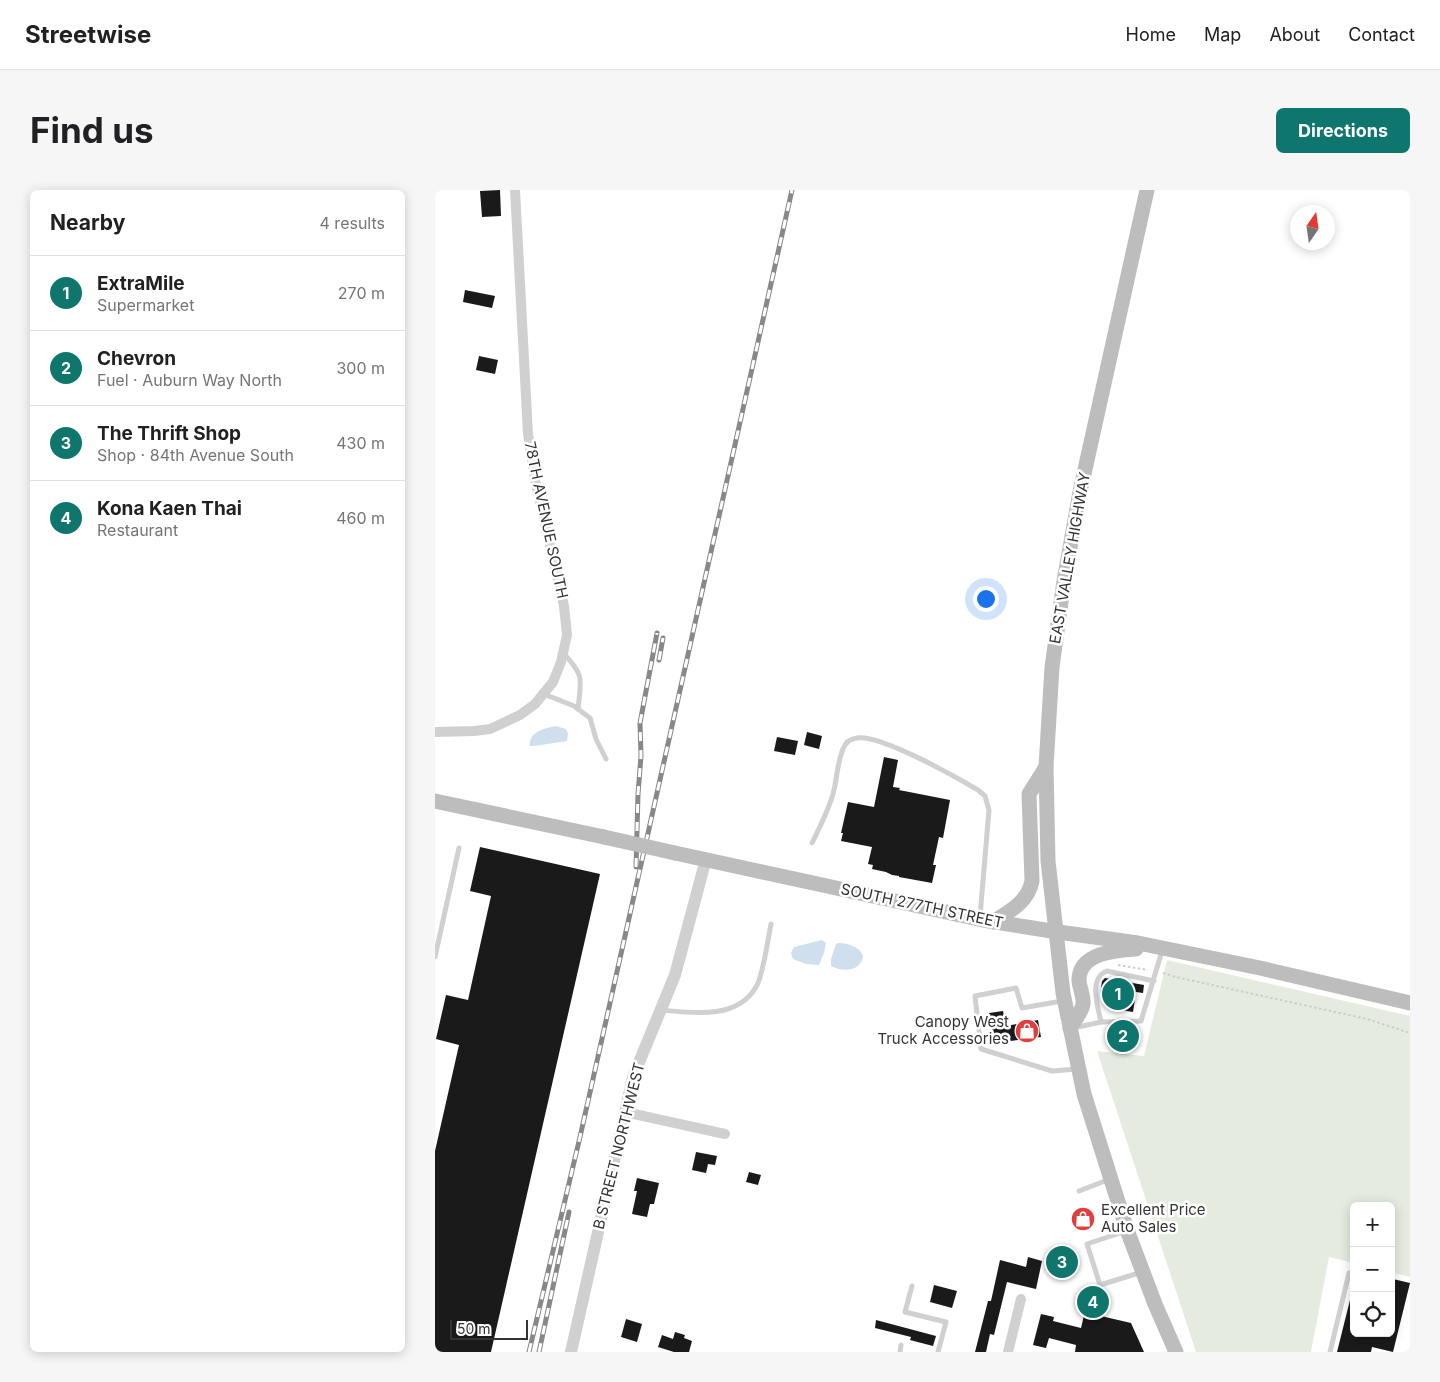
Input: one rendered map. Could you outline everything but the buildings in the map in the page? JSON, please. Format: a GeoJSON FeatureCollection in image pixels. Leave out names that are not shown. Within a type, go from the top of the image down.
{"type":"FeatureCollection","features":[{"type":"Feature","properties":{"kind":"main road","name":"EAST VALLEY HIGHWAY"},"geometry":{"type":"LineString","coordinates":[[1147,190],[1080,492],[1067,562],[1052,667],[1045,767],[1048,861],[1065,1000],[1078,1068],[1084,1094],[1127,1230],[1142,1272],[1176,1352]]}},
{"type":"Feature","properties":{"kind":"main road"},"geometry":{"type":"LineString","coordinates":[[987,920],[1023,901],[1031,888],[1029,794],[1045,767]]}},
{"type":"Feature","properties":{"kind":"main road"},"geometry":{"type":"LineString","coordinates":[[435,792],[441,802]]}},
{"type":"Feature","properties":{"kind":"main road","name":"SOUTH 277TH STREET"},"geometry":{"type":"LineString","coordinates":[[441,802],[987,920],[1138,943],[1260,968],[1410,1003]]}},
{"type":"Feature","properties":{"kind":"main road"},"geometry":{"type":"LineString","coordinates":[[1070,1028],[1083,1003],[1079,979],[1082,968],[1087,962],[1102,954],[1118,950],[1160,948]]}},
{"type":"Feature","properties":{"kind":"street","name":"78TH AVENUE SOUTH"},"geometry":{"type":"LineString","coordinates":[[435,732],[490,729],[521,715],[545,694],[558,672],[567,636],[566,620],[535,480],[528,434],[515,190]]}},
{"type":"Feature","properties":{"kind":"street","name":"78TH AVENUE SOUTH"},"geometry":{"type":"LineString","coordinates":[[435,726],[464,731]]}},
{"type":"Feature","properties":{"kind":"street","name":"B STREET NORTHWEST"},"geometry":{"type":"LineString","coordinates":[[571,1352],[636,1068],[679,962],[706,859]]}},
{"type":"Feature","properties":{"kind":"street"},"geometry":{"type":"LineString","coordinates":[[625,1112],[725,1134]]}},
{"type":"Feature","properties":{"kind":"street"},"geometry":{"type":"LineString","coordinates":[[1008,1352],[1021,1299]]}},
{"type":"Feature","properties":{"kind":"lane"},"geometry":{"type":"LineString","coordinates":[[563,653],[577,668],[581,679],[579,709]]}},
{"type":"Feature","properties":{"kind":"lane"},"geometry":{"type":"LineString","coordinates":[[545,694],[579,709],[590,718],[596,739],[606,759]]}},
{"type":"Feature","properties":{"kind":"lane"},"geometry":{"type":"LineString","coordinates":[[812,843],[833,794],[843,749],[849,740],[858,737],[886,744],[922,760],[978,790],[985,796],[989,810],[987,920]]}},
{"type":"Feature","properties":{"kind":"lane"},"geometry":{"type":"LineString","coordinates":[[435,957],[459,848]]}},
{"type":"Feature","properties":{"kind":"lane"},"geometry":{"type":"LineString","coordinates":[[661,1010],[695,1014],[704,1013],[733,1008],[744,1000],[757,985],[771,924]]}},
{"type":"Feature","properties":{"kind":"lane"},"geometry":{"type":"LineString","coordinates":[[1070,1028],[1101,1022],[1141,1021],[1156,972],[1160,948]]}},
{"type":"Feature","properties":{"kind":"lane"},"geometry":{"type":"LineString","coordinates":[[1101,1022],[1096,988],[1099,976],[1107,971],[1153,981]]}},
{"type":"Feature","properties":{"kind":"lane"},"geometry":{"type":"LineString","coordinates":[[1065,1000],[1022,1008],[1016,988],[975,996],[981,1049],[1052,1071],[1078,1068]]}},
{"type":"Feature","properties":{"kind":"lane"},"geometry":{"type":"LineString","coordinates":[[1079,1191],[1110,1179]]}},
{"type":"Feature","properties":{"kind":"lane"},"geometry":{"type":"LineString","coordinates":[[1127,1230],[1087,1244],[1100,1285],[1142,1272]]}},
{"type":"Feature","properties":{"kind":"lane"},"geometry":{"type":"LineString","coordinates":[[1330,1352],[1349,1272]]}},
{"type":"Feature","properties":{"kind":"lane"},"geometry":{"type":"LineString","coordinates":[[912,1286],[905,1312],[946,1322],[938,1352]]}},
{"type":"Feature","properties":{"kind":"lane"},"geometry":{"type":"LineString","coordinates":[[900,1352],[901,1344]]}},
{"type":"Feature","properties":{"kind":"path"},"geometry":{"type":"LineString","coordinates":[[1114,964],[1367,1019],[1410,1033]]}},
{"type":"Feature","properties":{"kind":"shaded area"},"geometry":{"type":"Polygon","coordinates":[[[1167,960],[1410,1016],[1410,1277],[1395,1273],[1395,1202],[1350,1202],[1350,1262],[1329,1257],[1311,1352],[1196,1352],[1097,1051],[1144,1056],[1167,960]]]}},
{"type":"Feature","properties":{"kind":"water"},"geometry":{"type":"Polygon","coordinates":[[[556,726],[566,729],[568,733],[567,741],[530,746],[530,741],[534,734],[556,726]]]}},
{"type":"Feature","properties":{"kind":"water"},"geometry":{"type":"Polygon","coordinates":[[[822,940],[826,943],[819,965],[806,964],[793,959],[791,953],[794,947],[822,940]]]}},
{"type":"Feature","properties":{"kind":"water"},"geometry":{"type":"Polygon","coordinates":[[[838,943],[850,945],[860,951],[863,957],[858,966],[845,970],[831,966],[831,959],[838,943]]]}},
{"type":"Feature","properties":{"kind":"railway"},"geometry":{"type":"LineString","coordinates":[[529,1352],[580,1137],[792,190]]}},
{"type":"Feature","properties":{"kind":"railway"},"geometry":{"type":"LineString","coordinates":[[636,867],[641,756],[640,723],[657,633]]}},
{"type":"Feature","properties":{"kind":"railway"},"geometry":{"type":"LineString","coordinates":[[659,660],[663,638]]}},
{"type":"Feature","properties":{"kind":"railway"},"geometry":{"type":"LineString","coordinates":[[539,1352],[569,1212]]}},
{"type":"Feature","properties":{"kind":"place","name":"ExtraMile"},"geometry":{"type":"Point","coordinates":[1118,994]}},
{"type":"Feature","properties":{"kind":"place","name":"Canopy West Truck Accessories"},"geometry":{"type":"Point","coordinates":[1027,1031]}},
{"type":"Feature","properties":{"kind":"place","name":"Chevron"},"geometry":{"type":"Point","coordinates":[1123,1036]}},
{"type":"Feature","properties":{"kind":"place","name":"Excellent Price Auto Sales"},"geometry":{"type":"Point","coordinates":[1083,1219]}},
{"type":"Feature","properties":{"kind":"place","name":"The Thrift Shop"},"geometry":{"type":"Point","coordinates":[1062,1262]}},
{"type":"Feature","properties":{"kind":"place","name":"Kona Kaen Thai"},"geometry":{"type":"Point","coordinates":[1093,1302]}}]}
